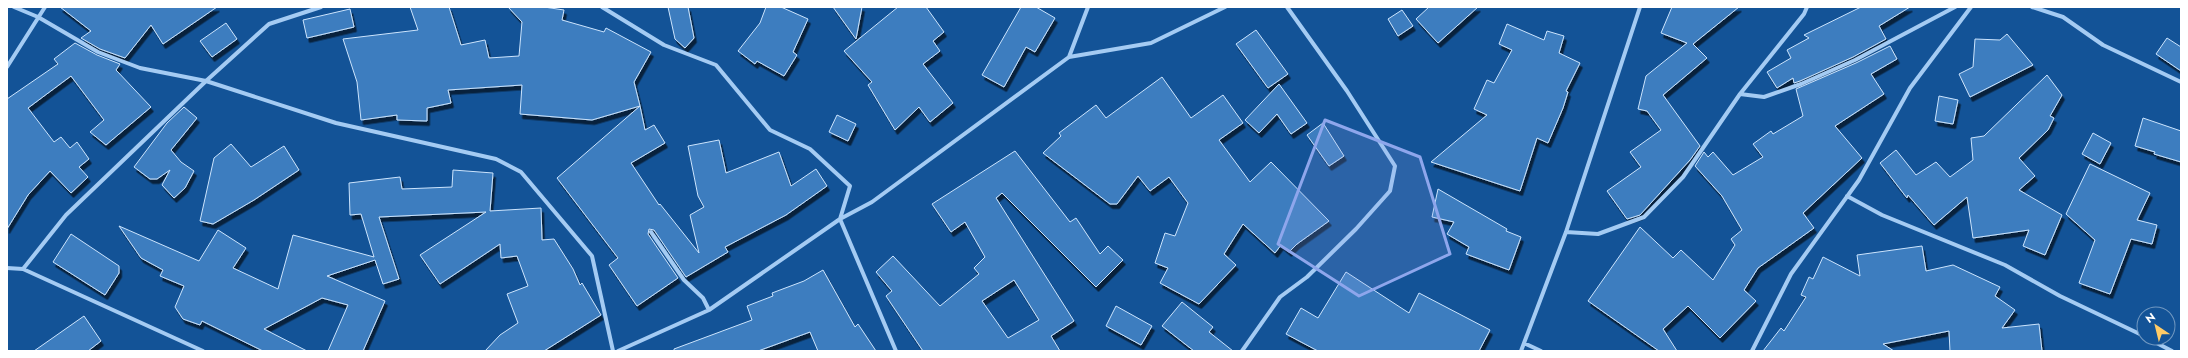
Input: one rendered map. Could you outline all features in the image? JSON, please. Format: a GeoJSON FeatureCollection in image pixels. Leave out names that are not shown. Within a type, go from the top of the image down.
{"type":"FeatureCollection","features":[{"type":"Feature","properties":{"kind":"street"},"geometry":{"type":"LineString","coordinates":[[14,7],[38,17],[98,52],[140,68],[206,81],[336,123],[496,159],[521,172],[592,256],[613,351]]}},
{"type":"Feature","properties":{"kind":"street"},"geometry":{"type":"LineString","coordinates":[[7,67],[45,7]]}},
{"type":"Feature","properties":{"kind":"street"},"geometry":{"type":"LineString","coordinates":[[23,269],[66,215],[206,81],[269,24],[321,7]]}},
{"type":"Feature","properties":{"kind":"street"},"geometry":{"type":"LineString","coordinates":[[602,7],[664,45],[716,65],[770,130],[810,149],[850,186],[840,219],[896,351]]}},
{"type":"Feature","properties":{"kind":"street"},"geometry":{"type":"LineString","coordinates":[[1068,57],[1088,7]]}},
{"type":"Feature","properties":{"kind":"street"},"geometry":{"type":"LineString","coordinates":[[618,351],[709,310],[840,219],[872,202],[1068,57],[1152,43],[1225,7]]}},
{"type":"Feature","properties":{"kind":"street"},"geometry":{"type":"LineString","coordinates":[[1242,351],[1280,297],[1307,277],[1356,229],[1390,191],[1395,166],[1347,91],[1287,7]]}},
{"type":"Feature","properties":{"kind":"street"},"geometry":{"type":"LineString","coordinates":[[1522,351],[1566,232],[1640,7]]}},
{"type":"Feature","properties":{"kind":"street"},"geometry":{"type":"LineString","coordinates":[[1566,232],[1598,234],[1644,217],[1683,177],[1740,94],[1804,14],[1807,7]]}},
{"type":"Feature","properties":{"kind":"street"},"geometry":{"type":"LineString","coordinates":[[1740,94],[1764,97],[1801,84],[1856,60],[1955,7]]}},
{"type":"Feature","properties":{"kind":"street"},"geometry":{"type":"LineString","coordinates":[[1752,351],[1791,274],[1859,180],[1910,88],[1971,7]]}},
{"type":"Feature","properties":{"kind":"street"},"geometry":{"type":"LineString","coordinates":[[2032,7],[2063,17],[2103,45],[2181,82]]}},
{"type":"Feature","properties":{"kind":"street"},"geometry":{"type":"LineString","coordinates":[[1847,196],[1882,215],[2005,265],[2060,296],[2136,332]]}},
{"type":"Feature","properties":{"kind":"street"},"geometry":{"type":"LineString","coordinates":[[651,232],[684,280],[703,298],[709,310]]}},
{"type":"Feature","properties":{"kind":"street"},"geometry":{"type":"LineString","coordinates":[[7,268],[23,269],[203,351]]}},
{"type":"Feature","properties":{"kind":"street"},"geometry":{"type":"LineString","coordinates":[[1524,343],[1541,351]]}},
{"type":"Feature","properties":{"kind":"street"},"geometry":{"type":"LineString","coordinates":[[2162,346],[2172,351]]}},
{"type":"Feature","properties":{"kind":"highlighted area"},"geometry":{"type":"Polygon","coordinates":[[[1325,120],[1420,157],[1450,254],[1359,296],[1278,244],[1325,120]]]}},
{"type":"Feature","properties":{"kind":"building"},"geometry":{"type":"Polygon","coordinates":[[[60,7],[217,7],[163,44],[151,25],[125,58],[100,49],[81,38],[91,31],[60,7]]]}},
{"type":"Feature","properties":{"kind":"building"},"geometry":{"type":"Polygon","coordinates":[[[410,7],[449,7],[461,45],[485,40],[489,58],[519,56],[522,22],[508,7],[544,7],[564,10],[562,20],[604,32],[606,28],[651,52],[634,82],[640,106],[592,120],[520,114],[522,85],[448,90],[451,103],[427,108],[427,121],[397,120],[397,115],[361,120],[357,82],[343,39],[418,30],[410,7]]]}},
{"type":"Feature","properties":{"kind":"building"},"geometry":{"type":"Polygon","coordinates":[[[668,7],[688,7],[694,38],[685,48],[675,39],[668,7]]]}},
{"type":"Feature","properties":{"kind":"building"},"geometry":{"type":"Polygon","coordinates":[[[766,7],[781,7],[808,19],[793,52],[797,55],[784,76],[757,61],[755,64],[738,51],[760,23],[766,7]]]}},
{"type":"Feature","properties":{"kind":"building"},"geometry":{"type":"Polygon","coordinates":[[[833,7],[862,7],[856,39],[833,7]]]}},
{"type":"Feature","properties":{"kind":"building"},"geometry":{"type":"Polygon","coordinates":[[[898,7],[926,7],[944,32],[933,41],[940,51],[923,64],[953,103],[930,122],[919,107],[895,130],[868,85],[872,82],[844,51],[898,7]]]}},
{"type":"Feature","properties":{"kind":"building"},"geometry":{"type":"Polygon","coordinates":[[[1021,7],[1036,7],[1055,18],[1035,52],[1026,47],[1004,87],[982,75],[1021,7]]]}},
{"type":"Feature","properties":{"kind":"building"},"geometry":{"type":"Polygon","coordinates":[[[1429,7],[1478,7],[1438,43],[1416,19],[1429,7]]]}},
{"type":"Feature","properties":{"kind":"building"},"geometry":{"type":"Polygon","coordinates":[[[1672,7],[1739,7],[1693,44],[1707,58],[1663,95],[1700,146],[1690,160],[1640,215],[1627,219],[1607,191],[1641,167],[1630,152],[1661,130],[1647,111],[1638,109],[1646,76],[1687,43],[1661,33],[1672,7]]]}},
{"type":"Feature","properties":{"kind":"building"},"geometry":{"type":"Polygon","coordinates":[[[1861,7],[1910,7],[1879,26],[1886,39],[1853,57],[1800,81],[1794,83],[1793,78],[1777,88],[1767,72],[1791,58],[1787,50],[1809,38],[1804,35],[1861,7]]]}},
{"type":"Feature","properties":{"kind":"building"},"geometry":{"type":"Polygon","coordinates":[[[350,9],[354,27],[307,38],[303,20],[350,9]]]}},
{"type":"Feature","properties":{"kind":"building"},"geometry":{"type":"Polygon","coordinates":[[[1402,10],[1413,26],[1398,36],[1388,19],[1402,10]]]}},
{"type":"Feature","properties":{"kind":"building"},"geometry":{"type":"Polygon","coordinates":[[[226,23],[237,39],[212,57],[200,41],[226,23]]]}},
{"type":"Feature","properties":{"kind":"building"},"geometry":{"type":"Polygon","coordinates":[[[1507,24],[1544,40],[1547,31],[1564,36],[1559,53],[1580,63],[1566,91],[1568,92],[1563,108],[1548,143],[1537,138],[1520,191],[1431,162],[1487,115],[1474,109],[1487,80],[1494,83],[1512,50],[1499,44],[1507,24]]]}},
{"type":"Feature","properties":{"kind":"building"},"geometry":{"type":"Polygon","coordinates":[[[1256,30],[1288,74],[1268,88],[1236,44],[1256,30]]]}},
{"type":"Feature","properties":{"kind":"building"},"geometry":{"type":"Polygon","coordinates":[[[2007,34],[2033,65],[1970,97],[1959,74],[1973,67],[1975,39],[2000,40],[2007,34]]]}},
{"type":"Feature","properties":{"kind":"building"},"geometry":{"type":"Polygon","coordinates":[[[2167,38],[2181,47],[2181,71],[2156,54],[2167,38]]]}},
{"type":"Feature","properties":{"kind":"building"},"geometry":{"type":"Polygon","coordinates":[[[75,43],[97,55],[120,64],[116,70],[151,107],[106,145],[90,132],[104,120],[71,76],[28,108],[54,142],[61,137],[70,148],[77,142],[89,159],[79,167],[88,177],[71,193],[50,171],[28,195],[7,229],[7,99],[58,64],[54,59],[75,43]]]}},
{"type":"Feature","properties":{"kind":"building"},"geometry":{"type":"Polygon","coordinates":[[[1890,46],[1897,59],[1871,74],[1884,94],[1835,126],[1862,158],[1803,213],[1814,228],[1758,268],[1744,290],[1756,301],[1720,338],[1688,306],[1663,329],[1677,351],[1659,351],[1588,301],[1640,227],[1673,258],[1681,250],[1713,280],[1735,245],[1731,239],[1742,230],[1722,196],[1695,166],[1704,152],[1708,157],[1713,152],[1733,175],[1763,157],[1753,144],[1771,131],[1773,134],[1803,116],[1796,89],[1856,63],[1890,46]]]}},
{"type":"Feature","properties":{"kind":"building"},"geometry":{"type":"Polygon","coordinates":[[[2047,75],[2062,95],[2050,116],[2054,118],[2048,130],[2019,158],[2035,176],[2019,190],[2062,215],[2045,255],[2023,246],[2029,230],[1973,238],[1967,197],[1934,225],[1908,195],[1907,198],[1880,163],[1896,150],[1916,175],[1936,162],[1950,177],[1973,160],[1971,138],[1984,136],[2047,75]]]}},
{"type":"Feature","properties":{"kind":"building"},"geometry":{"type":"Polygon","coordinates":[[[1162,77],[1191,118],[1223,95],[1243,123],[1219,140],[1250,182],[1271,162],[1329,221],[1297,244],[1289,252],[1281,245],[1275,253],[1243,224],[1224,254],[1236,265],[1199,304],[1160,283],[1168,268],[1155,263],[1165,233],[1175,236],[1188,203],[1169,177],[1150,191],[1138,176],[1117,204],[1110,204],[1043,153],[1061,136],[1059,133],[1096,105],[1106,118],[1162,77]]]}},
{"type":"Feature","properties":{"kind":"building"},"geometry":{"type":"Polygon","coordinates":[[[1279,84],[1307,123],[1291,134],[1277,114],[1259,133],[1245,120],[1279,84]]]}},
{"type":"Feature","properties":{"kind":"building"},"geometry":{"type":"Polygon","coordinates":[[[1939,96],[1958,100],[1953,124],[1935,121],[1939,96]]]}},
{"type":"Feature","properties":{"kind":"building"},"geometry":{"type":"Polygon","coordinates":[[[640,106],[645,130],[654,125],[665,143],[631,163],[659,205],[660,204],[699,253],[690,215],[704,207],[698,196],[688,146],[719,140],[726,173],[779,152],[791,186],[816,169],[827,186],[786,215],[725,247],[728,252],[686,277],[654,230],[649,229],[648,234],[678,278],[637,306],[609,265],[618,258],[557,178],[640,106]]]}},
{"type":"Feature","properties":{"kind":"building"},"geometry":{"type":"Polygon","coordinates":[[[184,107],[197,118],[171,150],[181,162],[194,171],[185,188],[174,198],[162,185],[170,170],[157,179],[150,179],[134,167],[167,123],[184,107]]]}},
{"type":"Feature","properties":{"kind":"building"},"geometry":{"type":"Polygon","coordinates":[[[837,115],[856,124],[848,141],[829,132],[837,115]]]}},
{"type":"Feature","properties":{"kind":"building"},"geometry":{"type":"Polygon","coordinates":[[[2143,118],[2181,131],[2181,162],[2154,154],[2155,152],[2135,146],[2143,118]]]}},
{"type":"Feature","properties":{"kind":"building"},"geometry":{"type":"Polygon","coordinates":[[[1323,123],[1344,156],[1329,166],[1307,135],[1323,123]]]}},
{"type":"Feature","properties":{"kind":"building"},"geometry":{"type":"Polygon","coordinates":[[[2093,133],[2111,143],[2100,164],[2082,154],[2093,133]]]}},
{"type":"Feature","properties":{"kind":"building"},"geometry":{"type":"Polygon","coordinates":[[[231,144],[251,167],[284,146],[299,170],[254,200],[213,224],[200,221],[214,158],[231,144]]]}},
{"type":"Feature","properties":{"kind":"building"},"geometry":{"type":"Polygon","coordinates":[[[1015,151],[1070,222],[1076,218],[1100,254],[1108,246],[1123,260],[1096,287],[1002,193],[996,198],[1074,321],[1051,336],[1060,351],[923,351],[886,296],[892,291],[876,272],[893,256],[940,306],[979,274],[974,268],[985,257],[965,222],[951,232],[932,204],[1015,151]],[[1014,280],[982,301],[1008,338],[1039,320],[1014,280]]]}},
{"type":"Feature","properties":{"kind":"building"},"geometry":{"type":"Polygon","coordinates":[[[2090,164],[2150,193],[2137,220],[2157,225],[2152,244],[2131,239],[2110,294],[2079,283],[2095,240],[2066,214],[2090,164]]]}},
{"type":"Feature","properties":{"kind":"building"},"geometry":{"type":"Polygon","coordinates":[[[453,170],[493,173],[490,211],[541,208],[542,240],[554,239],[573,269],[580,285],[582,283],[601,315],[544,351],[485,351],[500,335],[518,323],[507,294],[528,286],[517,256],[501,258],[500,244],[440,284],[420,255],[486,212],[379,217],[399,279],[383,284],[375,260],[327,276],[385,301],[363,351],[328,351],[348,305],[322,298],[264,329],[307,351],[263,351],[202,321],[200,325],[183,319],[175,307],[184,286],[160,276],[163,270],[141,258],[119,226],[199,261],[218,230],[246,248],[233,268],[278,289],[293,235],[374,257],[361,214],[350,215],[349,183],[400,177],[402,189],[452,187],[453,170]]]}},
{"type":"Feature","properties":{"kind":"building"},"geometry":{"type":"Polygon","coordinates":[[[1438,189],[1507,229],[1506,231],[1521,237],[1509,270],[1466,254],[1469,247],[1447,234],[1454,222],[1432,217],[1438,189]]]}},
{"type":"Feature","properties":{"kind":"building"},"geometry":{"type":"Polygon","coordinates":[[[71,234],[119,266],[119,273],[105,295],[53,262],[71,234]]]}},
{"type":"Feature","properties":{"kind":"building"},"geometry":{"type":"Polygon","coordinates":[[[1922,246],[1926,271],[1953,265],[2000,287],[1995,296],[2015,310],[2002,328],[2039,324],[2042,351],[1950,351],[1949,331],[1883,344],[1894,351],[1763,351],[1781,328],[1784,331],[1806,297],[1801,295],[1809,277],[1813,279],[1823,257],[1860,276],[1857,255],[1922,246]]]}},
{"type":"Feature","properties":{"kind":"building"},"geometry":{"type":"Polygon","coordinates":[[[823,270],[855,327],[858,324],[876,351],[818,351],[810,332],[758,351],[674,351],[674,349],[752,320],[747,306],[773,296],[772,293],[804,281],[823,270]]]}},
{"type":"Feature","properties":{"kind":"building"},"geometry":{"type":"Polygon","coordinates":[[[1346,272],[1409,313],[1419,293],[1490,330],[1479,351],[1318,351],[1286,334],[1301,308],[1318,318],[1346,272]]]}},
{"type":"Feature","properties":{"kind":"building"},"geometry":{"type":"Polygon","coordinates":[[[1182,302],[1213,327],[1209,332],[1233,351],[1194,351],[1162,326],[1182,302]]]}},
{"type":"Feature","properties":{"kind":"building"},"geometry":{"type":"Polygon","coordinates":[[[1116,306],[1152,326],[1141,345],[1106,326],[1116,306]]]}},
{"type":"Feature","properties":{"kind":"building"},"geometry":{"type":"Polygon","coordinates":[[[84,316],[101,341],[88,351],[34,351],[84,316]]]}}]}
